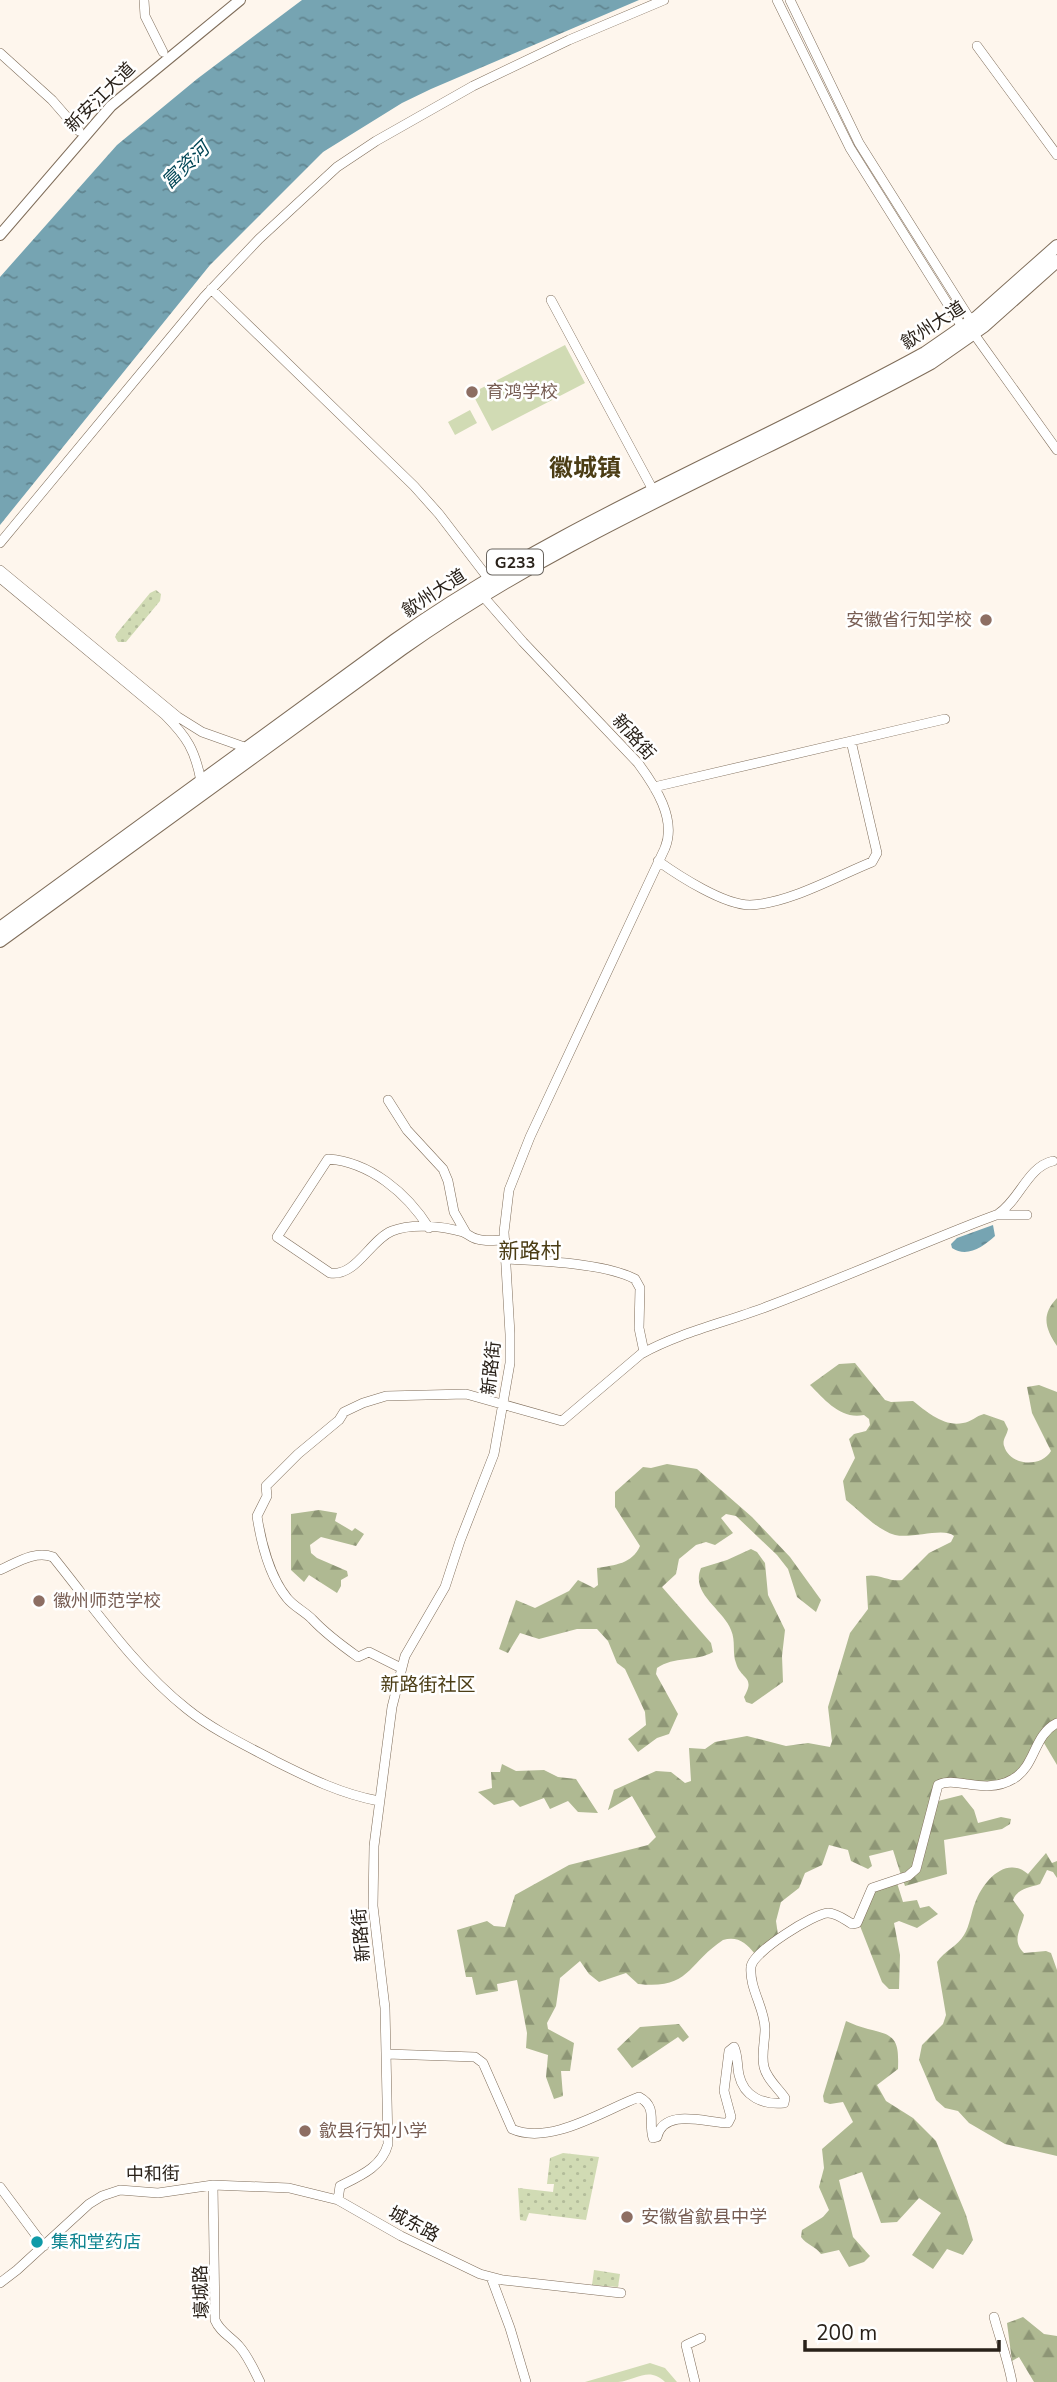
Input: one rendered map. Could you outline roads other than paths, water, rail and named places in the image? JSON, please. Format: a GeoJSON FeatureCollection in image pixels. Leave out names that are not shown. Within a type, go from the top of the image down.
{"type":"FeatureCollection","features":[{"type":"Feature","properties":{"kind":"highway","name":"歙州大道"},"geometry":{"type":"LineString","coordinates":[[1,926],[415,625],[488,578],[570,532],[971,331],[1057,246]]}},
{"type":"Feature","properties":{"kind":"highway","name":"歙州大道"},"geometry":{"type":"LineString","coordinates":[[0,941],[402,649],[482,595],[575,542],[917,370],[971,331],[1057,261]]}},
{"type":"Feature","properties":{"kind":"main road","name":"新安江大道"},"geometry":{"type":"LineString","coordinates":[[0,223],[117,91],[228,0]]}},
{"type":"Feature","properties":{"kind":"main road","name":"新安江大道"},"geometry":{"type":"LineString","coordinates":[[0,235],[111,106],[240,0]]}},
{"type":"Feature","properties":{"kind":"street"},"geometry":{"type":"LineString","coordinates":[[144,0],[145,16],[163,52]]}},
{"type":"Feature","properties":{"kind":"street"},"geometry":{"type":"LineString","coordinates":[[0,543],[211,289],[308,192],[337,167],[370,144],[502,72],[582,34],[664,0]]}},
{"type":"Feature","properties":{"kind":"street"},"geometry":{"type":"LineString","coordinates":[[777,0],[850,148],[971,331],[1057,450]]}},
{"type":"Feature","properties":{"kind":"street"},"geometry":{"type":"LineString","coordinates":[[790,0],[859,143],[971,331]]}},
{"type":"Feature","properties":{"kind":"street"},"geometry":{"type":"LineString","coordinates":[[977,46],[1057,155]]}},
{"type":"Feature","properties":{"kind":"street"},"geometry":{"type":"LineString","coordinates":[[0,53],[52,100],[79,131]]}},
{"type":"Feature","properties":{"kind":"street"},"geometry":{"type":"LineString","coordinates":[[211,289],[414,486],[488,578]]}},
{"type":"Feature","properties":{"kind":"street"},"geometry":{"type":"LineString","coordinates":[[551,300],[653,490]]}},
{"type":"Feature","properties":{"kind":"street"},"geometry":{"type":"LineString","coordinates":[[0,570],[177,718],[202,732],[247,748]]}},
{"type":"Feature","properties":{"kind":"street"},"geometry":{"type":"LineString","coordinates":[[0,578],[178,729],[192,748],[201,781]]}},
{"type":"Feature","properties":{"kind":"street","name":"新路街"},"geometry":{"type":"LineString","coordinates":[[338,2200],[340,2186],[378,2162],[387,2148],[385,2008],[373,1906],[374,1846],[388,1725],[401,1668],[413,1639],[445,1587],[494,1454],[511,1348],[505,1240],[507,1198],[530,1137],[667,843],[669,825],[654,787],[638,763],[482,595]]}},
{"type":"Feature","properties":{"kind":"street"},"geometry":{"type":"LineString","coordinates":[[654,787],[945,719]]}},
{"type":"Feature","properties":{"kind":"street"},"geometry":{"type":"LineString","coordinates":[[658,861],[710,892],[751,905],[803,892],[872,862],[877,853],[851,741]]}},
{"type":"Feature","properties":{"kind":"street"},"geometry":{"type":"LineString","coordinates":[[388,1100],[407,1130],[443,1169],[454,1212],[466,1233]]}},
{"type":"Feature","properties":{"kind":"street"},"geometry":{"type":"LineString","coordinates":[[429,1228],[409,1201],[376,1175],[353,1163],[328,1158],[277,1237],[330,1273],[336,1274],[346,1270],[390,1232],[410,1227],[429,1228],[448,1228],[480,1240],[505,1240]]}},
{"type":"Feature","properties":{"kind":"street"},"geometry":{"type":"LineString","coordinates":[[401,1668],[369,1652],[358,1657],[330,1638],[288,1599],[267,1562],[258,1520],[258,1514],[267,1496],[266,1486],[344,1412],[372,1399],[386,1396],[466,1394],[562,1420],[645,1352],[700,1328],[771,1305],[996,1215],[1009,1206],[1037,1168],[1053,1161]]}},
{"type":"Feature","properties":{"kind":"street"},"geometry":{"type":"LineString","coordinates":[[996,1215],[1027,1215]]}},
{"type":"Feature","properties":{"kind":"street"},"geometry":{"type":"LineString","coordinates":[[506,1259],[587,1268],[635,1279],[640,1289],[639,1328],[645,1352]]}},
{"type":"Feature","properties":{"kind":"street"},"geometry":{"type":"LineString","coordinates":[[0,1570],[33,1556],[53,1557],[140,1664],[195,1716],[313,1780],[351,1796],[379,1801]]}},
{"type":"Feature","properties":{"kind":"street"},"geometry":{"type":"LineString","coordinates":[[387,2054],[465,2056],[479,2059],[511,2127],[520,2132],[541,2133],[577,2123],[639,2097],[647,2102],[654,2118],[651,2130],[653,2138],[662,2126],[677,2120],[728,2123],[731,2117],[724,2086],[729,2051],[734,2047],[740,2080],[748,2093],[760,2101],[784,2103],[785,2098],[768,2077],[764,2065],[765,2026],[751,1967],[753,1959],[782,1936],[820,1915],[833,1914],[852,1924],[857,1923],[872,1888],[908,1876],[918,1867],[938,1785],[947,1781],[980,1788],[1012,1780],[1030,1763],[1035,1747],[1045,1732],[1057,1723]]}},
{"type":"Feature","properties":{"kind":"street","name":"城东路"},"geometry":{"type":"LineString","coordinates":[[214,2185],[289,2188],[338,2200],[401,2236],[491,2277],[621,2293]]}},
{"type":"Feature","properties":{"kind":"street","name":"中和街"},"geometry":{"type":"LineString","coordinates":[[0,2283],[89,2204],[108,2193],[120,2190],[170,2192],[214,2185]]}},
{"type":"Feature","properties":{"kind":"street","name":"壕城路"},"geometry":{"type":"LineString","coordinates":[[214,2185],[215,2320],[220,2330],[239,2346],[260,2382]]}},
{"type":"Feature","properties":{"kind":"street"},"geometry":{"type":"LineString","coordinates":[[0,2187],[44,2246]]}},
{"type":"Feature","properties":{"kind":"street"},"geometry":{"type":"LineString","coordinates":[[491,2277],[526,2382]]}},
{"type":"Feature","properties":{"kind":"street"},"geometry":{"type":"LineString","coordinates":[[994,2317],[1012,2382]]}},
{"type":"Feature","properties":{"kind":"street"},"geometry":{"type":"LineString","coordinates":[[695,2382],[686,2345],[701,2338]]}},
{"type":"Feature","properties":{"kind":"water","name":"富资河"},"geometry":{"type":"Polygon","coordinates":[[[302,0],[639,0],[431,89],[402,103],[323,152],[210,265],[0,525],[0,277],[117,145],[197,79],[302,0]]]}},
{"type":"Feature","properties":{"kind":"water"},"geometry":{"type":"Polygon","coordinates":[[[993,1225],[995,1236],[980,1247],[963,1252],[952,1248],[951,1244],[957,1238],[993,1225]]]}},
{"type":"Feature","properties":{"kind":"place","name":"育鸿学校"},"geometry":{"type":"Point","coordinates":[472,392]}},
{"type":"Feature","properties":{"kind":"place","name":"安徽省行知学校"},"geometry":{"type":"Point","coordinates":[986,620]}},
{"type":"Feature","properties":{"kind":"place","name":"徽州师范学校"},"geometry":{"type":"Point","coordinates":[39,1601]}},
{"type":"Feature","properties":{"kind":"place","name":"歙县行知小学"},"geometry":{"type":"Point","coordinates":[305,2131]}},
{"type":"Feature","properties":{"kind":"place","name":"安徽省歙县中学"},"geometry":{"type":"Point","coordinates":[627,2217]}},
{"type":"Feature","properties":{"kind":"place","name":"集和堂药店"},"geometry":{"type":"Point","coordinates":[37,2242]}},
{"type":"Feature","properties":{"kind":"district","name":"徽城镇"},"geometry":{"type":"Point","coordinates":[585,468]}},
{"type":"Feature","properties":{"kind":"district","name":"新路村"},"geometry":{"type":"Point","coordinates":[530,1251]}},
{"type":"Feature","properties":{"kind":"district","name":"新路街社区"},"geometry":{"type":"Point","coordinates":[428,1684]}}]}
